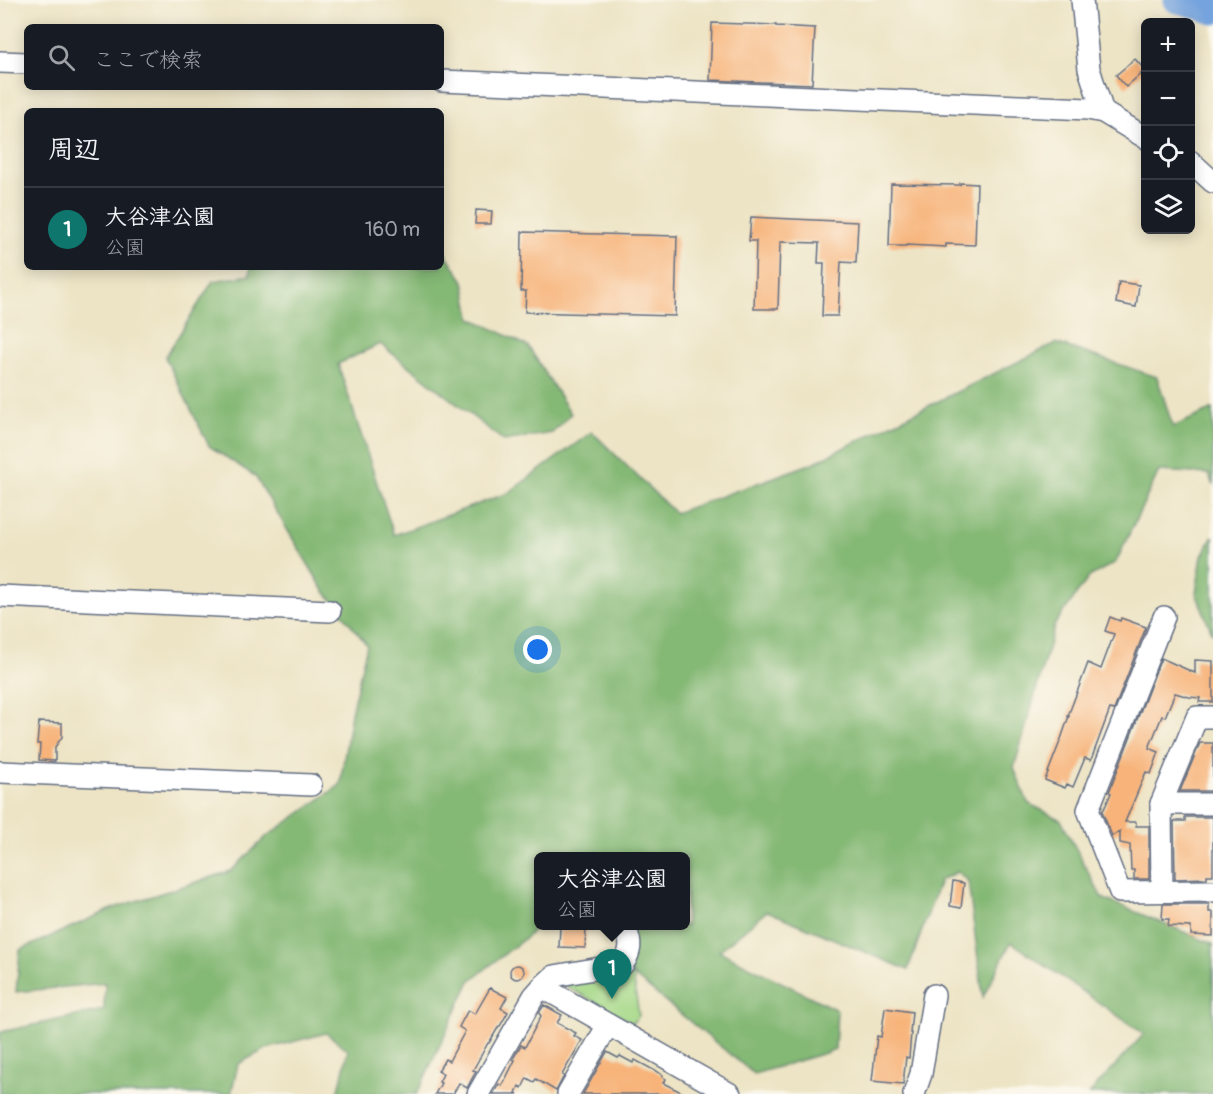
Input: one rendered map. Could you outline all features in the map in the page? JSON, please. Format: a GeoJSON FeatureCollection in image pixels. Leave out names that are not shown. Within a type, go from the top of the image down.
{"type":"FeatureCollection","features":[{"type":"Feature","properties":{"kind":"street"},"geometry":{"type":"LineString","coordinates":[[1082,0],[1089,69],[1103,112]]}},
{"type":"Feature","properties":{"kind":"street"},"geometry":{"type":"LineString","coordinates":[[0,62],[24,63]]}},
{"type":"Feature","properties":{"kind":"street"},"geometry":{"type":"LineString","coordinates":[[444,81],[1088,109],[1103,112],[1141,135]]}},
{"type":"Feature","properties":{"kind":"street"},"geometry":{"type":"LineString","coordinates":[[1195,165],[1213,182]]}},
{"type":"Feature","properties":{"kind":"street"},"geometry":{"type":"LineString","coordinates":[[0,597],[330,611]]}},
{"type":"Feature","properties":{"kind":"street"},"geometry":{"type":"LineString","coordinates":[[1164,617],[1088,810],[1120,892],[1213,891]]}},
{"type":"Feature","properties":{"kind":"street"},"geometry":{"type":"LineString","coordinates":[[1161,891],[1161,804],[1197,717],[1213,717]]}},
{"type":"Feature","properties":{"kind":"street"},"geometry":{"type":"LineString","coordinates":[[0,772],[311,785]]}},
{"type":"Feature","properties":{"kind":"street"},"geometry":{"type":"LineString","coordinates":[[1161,804],[1213,804]]}},
{"type":"Feature","properties":{"kind":"street"},"geometry":{"type":"LineString","coordinates":[[478,1094],[534,996],[542,987],[554,976],[623,964],[629,954],[630,940],[626,930]]}},
{"type":"Feature","properties":{"kind":"street"},"geometry":{"type":"LineString","coordinates":[[542,987],[730,1094]]}},
{"type":"Feature","properties":{"kind":"street"},"geometry":{"type":"LineString","coordinates":[[914,1094],[921,1074],[934,994]]}},
{"type":"Feature","properties":{"kind":"street"},"geometry":{"type":"LineString","coordinates":[[568,1094],[608,1025]]}},
{"type":"Feature","properties":{"kind":"green space"},"geometry":{"type":"Polygon","coordinates":[[[444,251],[464,281],[471,318],[528,346],[571,414],[552,433],[504,441],[380,344],[338,364],[394,535],[508,493],[592,432],[675,513],[813,463],[1056,343],[1157,377],[1173,427],[1213,409],[1213,486],[1209,474],[1159,471],[1116,562],[1089,577],[1055,624],[1014,768],[1028,803],[1061,820],[1102,898],[1213,944],[1213,1094],[1089,1094],[1144,1034],[1011,942],[983,997],[968,881],[957,872],[940,880],[908,970],[767,911],[719,951],[837,1010],[835,1049],[754,1074],[633,975],[618,944],[615,930],[690,930],[690,852],[534,852],[534,928],[529,935],[470,981],[417,1094],[338,1094],[348,1050],[326,1033],[266,1049],[238,1064],[231,1094],[0,1094],[0,1032],[104,1010],[105,983],[16,992],[20,950],[114,908],[231,871],[266,837],[340,785],[351,713],[367,645],[323,589],[255,476],[209,446],[165,357],[213,281],[250,275],[250,270],[444,270],[444,251]]]}},
{"type":"Feature","properties":{"kind":"green space"},"geometry":{"type":"Polygon","coordinates":[[[1213,536],[1212,633],[1196,593],[1202,556],[1213,536]]]}},
{"type":"Feature","properties":{"kind":"green space"},"geometry":{"type":"Polygon","coordinates":[[[621,969],[633,975],[639,1016],[632,1023],[559,982],[621,969]]]}},
{"type":"Feature","properties":{"kind":"building"},"geometry":{"type":"Polygon","coordinates":[[[712,23],[815,28],[812,84],[710,80],[712,23]]]}},
{"type":"Feature","properties":{"kind":"building"},"geometry":{"type":"Polygon","coordinates":[[[1135,59],[1141,66],[1141,74],[1126,87],[1116,75],[1135,59]]]}},
{"type":"Feature","properties":{"kind":"building"},"geometry":{"type":"Polygon","coordinates":[[[960,183],[977,184],[975,245],[889,246],[891,184],[960,185],[960,183]]]}},
{"type":"Feature","properties":{"kind":"building"},"geometry":{"type":"Polygon","coordinates":[[[476,210],[492,211],[491,224],[475,224],[476,210]]]}},
{"type":"Feature","properties":{"kind":"building"},"geometry":{"type":"Polygon","coordinates":[[[751,217],[858,222],[856,263],[841,262],[838,316],[822,316],[824,263],[818,263],[819,243],[780,242],[778,309],[754,309],[756,241],[749,241],[751,217]]]}},
{"type":"Feature","properties":{"kind":"building"},"geometry":{"type":"Polygon","coordinates":[[[522,232],[677,236],[675,316],[525,312],[526,291],[521,291],[522,232]]]}},
{"type":"Feature","properties":{"kind":"building"},"geometry":{"type":"Polygon","coordinates":[[[1119,282],[1139,285],[1136,307],[1116,303],[1119,282]]]}},
{"type":"Feature","properties":{"kind":"building"},"geometry":{"type":"Polygon","coordinates":[[[1110,617],[1120,621],[1121,618],[1146,627],[1114,710],[1110,709],[1091,760],[1085,758],[1073,787],[1067,784],[1065,788],[1045,780],[1088,663],[1101,669],[1114,634],[1105,631],[1110,617]]]}},
{"type":"Feature","properties":{"kind":"building"},"geometry":{"type":"Polygon","coordinates":[[[1161,658],[1195,673],[1195,660],[1213,661],[1213,702],[1199,702],[1200,698],[1175,693],[1165,717],[1162,716],[1149,748],[1159,752],[1151,774],[1146,772],[1125,822],[1136,822],[1136,826],[1149,826],[1149,879],[1134,879],[1134,870],[1131,870],[1130,845],[1120,843],[1120,831],[1112,836],[1102,811],[1111,793],[1109,792],[1161,658]]]}},
{"type":"Feature","properties":{"kind":"building"},"geometry":{"type":"Polygon","coordinates":[[[39,722],[62,723],[62,737],[55,747],[55,761],[39,760],[40,744],[37,744],[39,722]]]}},
{"type":"Feature","properties":{"kind":"building"},"geometry":{"type":"Polygon","coordinates":[[[1200,743],[1213,743],[1213,791],[1180,791],[1200,743]]]}},
{"type":"Feature","properties":{"kind":"building"},"geometry":{"type":"Polygon","coordinates":[[[1185,817],[1213,817],[1213,875],[1207,875],[1207,878],[1175,879],[1174,821],[1185,821],[1185,817]]]}},
{"type":"Feature","properties":{"kind":"building"},"geometry":{"type":"Polygon","coordinates":[[[953,881],[964,883],[961,908],[950,906],[953,881]]]}},
{"type":"Feature","properties":{"kind":"building"},"geometry":{"type":"Polygon","coordinates":[[[1163,904],[1209,904],[1209,912],[1213,912],[1213,936],[1191,935],[1191,927],[1168,926],[1169,919],[1162,919],[1163,904]]]}},
{"type":"Feature","properties":{"kind":"building"},"geometry":{"type":"Polygon","coordinates":[[[560,930],[586,930],[585,948],[559,947],[560,930]]]}},
{"type":"Feature","properties":{"kind":"building"},"geometry":{"type":"Polygon","coordinates":[[[514,965],[520,965],[524,972],[520,979],[514,979],[510,975],[510,969],[514,965]]]}},
{"type":"Feature","properties":{"kind":"building"},"geometry":{"type":"Polygon","coordinates":[[[490,988],[507,997],[501,1008],[508,1012],[473,1070],[476,1071],[467,1088],[459,1083],[453,1094],[435,1094],[443,1074],[438,1071],[445,1059],[449,1061],[465,1031],[459,1027],[468,1010],[475,1014],[490,988]]]}},
{"type":"Feature","properties":{"kind":"building"},"geometry":{"type":"Polygon","coordinates":[[[544,1005],[562,1015],[557,1023],[576,1033],[574,1036],[582,1040],[562,1075],[564,1076],[556,1091],[536,1079],[534,1082],[527,1078],[522,1088],[519,1086],[516,1093],[518,1094],[493,1094],[499,1084],[502,1086],[521,1045],[525,1047],[541,1016],[539,1013],[544,1005]]]}},
{"type":"Feature","properties":{"kind":"building"},"geometry":{"type":"Polygon","coordinates":[[[885,1008],[912,1012],[909,1058],[906,1057],[903,1084],[872,1081],[877,1036],[881,1037],[885,1008]]]}},
{"type":"Feature","properties":{"kind":"building"},"geometry":{"type":"Polygon","coordinates":[[[607,1052],[633,1063],[635,1060],[663,1075],[662,1077],[666,1079],[663,1083],[685,1094],[583,1094],[607,1052]]]}},
{"type":"Feature","properties":{"kind":"waterway"},"geometry":{"type":"LineString","coordinates":[[1177,0],[1213,11]]}},
{"type":"Feature","properties":{"kind":"place","name":"大谷津公園"},"geometry":{"type":"Point","coordinates":[612,999]}}]}
